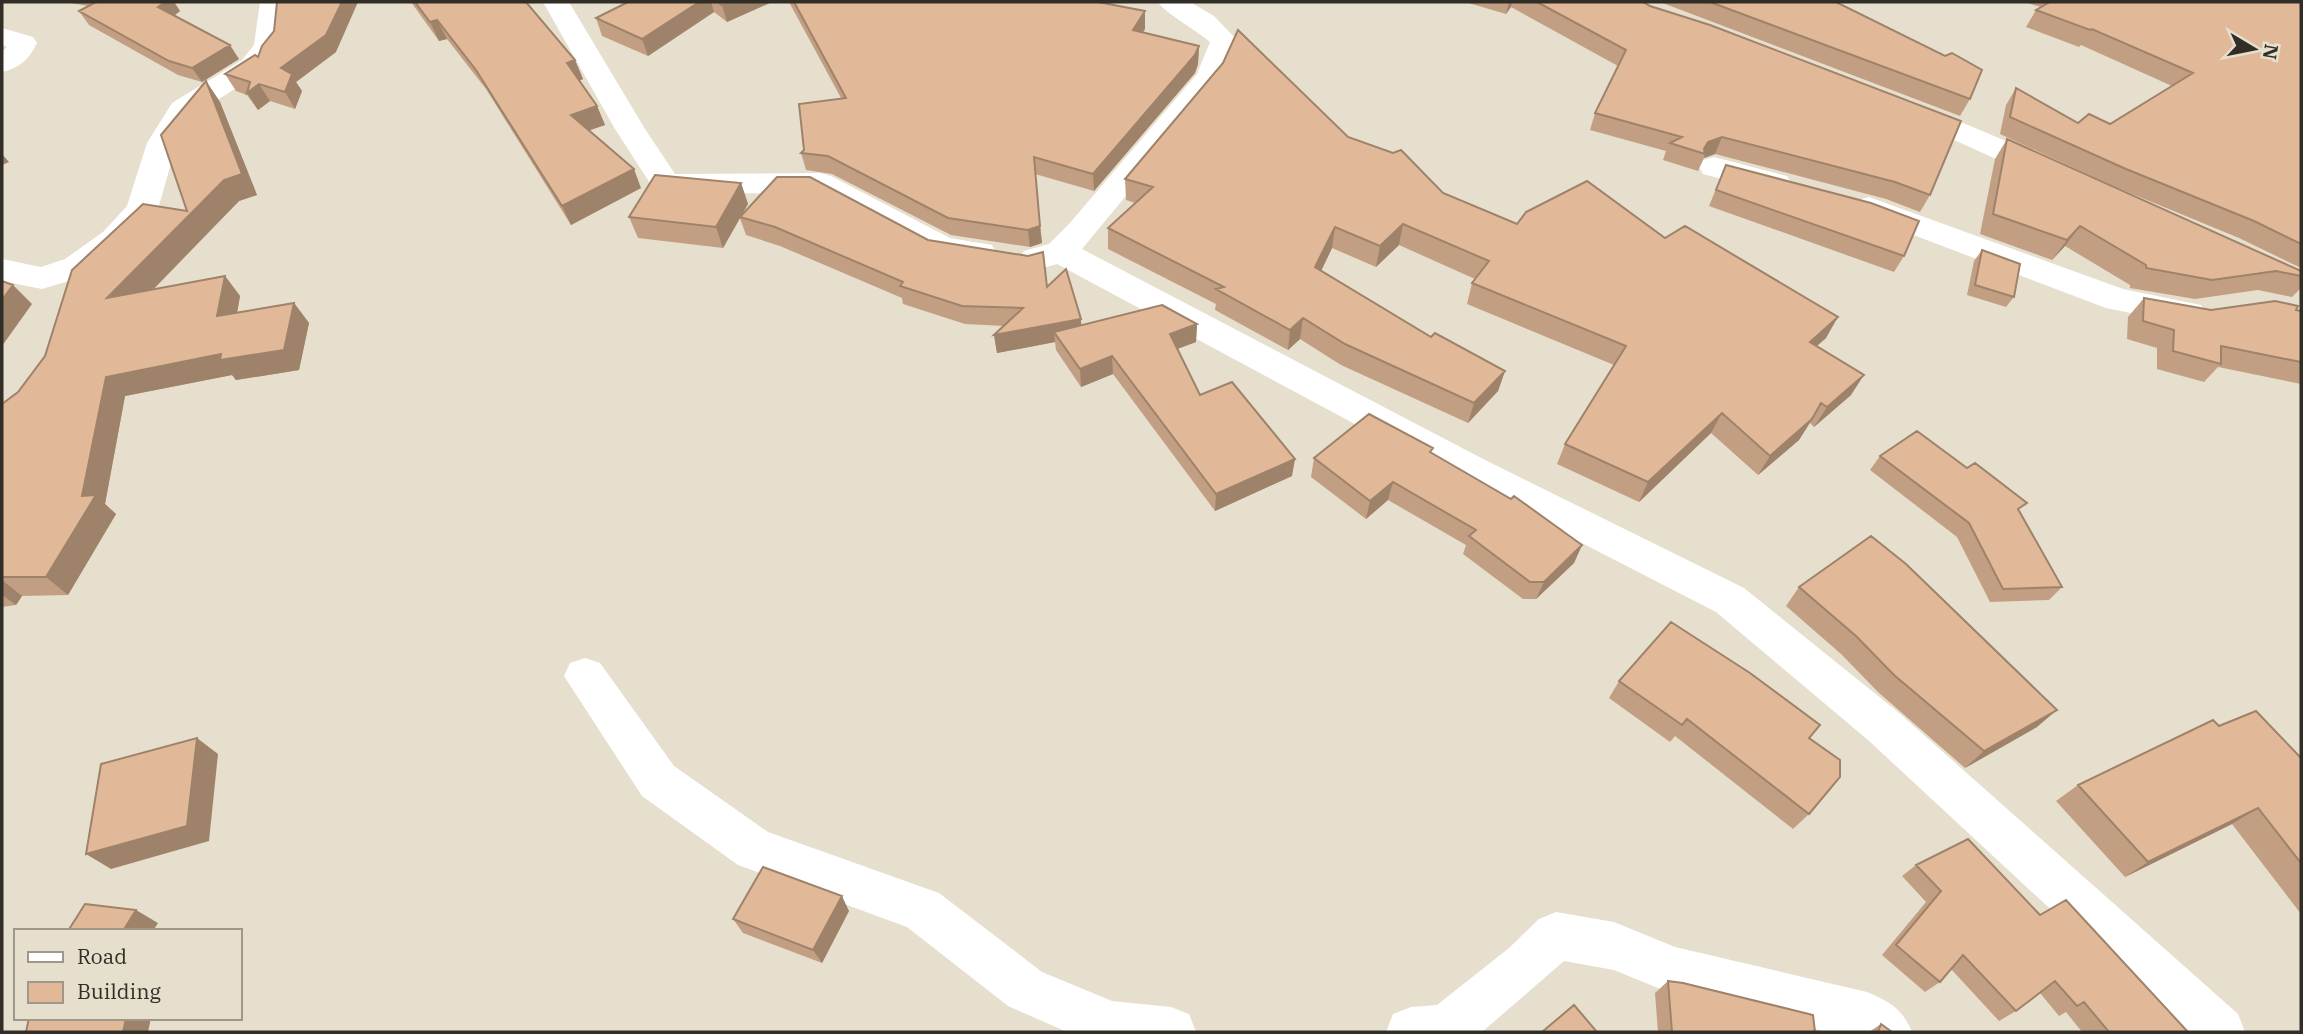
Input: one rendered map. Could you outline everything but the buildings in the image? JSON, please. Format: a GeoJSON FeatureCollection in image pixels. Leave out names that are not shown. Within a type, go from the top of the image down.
{"type":"FeatureCollection","features":[{"type":"Feature","properties":{"kind":"street"},"geometry":{"type":"LineString","coordinates":[[2,270],[42,278],[76,267],[114,240],[142,209],[162,143],[182,109],[252,66],[268,46],[274,2]]}},
{"type":"Feature","properties":{"kind":"street"},"geometry":{"type":"LineString","coordinates":[[556,2],[630,129],[666,184],[820,183],[943,248],[1030,261],[1060,252],[1080,232],[1210,76],[1224,41],[1204,22],[1171,2]]}},
{"type":"Feature","properties":{"kind":"street"},"geometry":{"type":"LineString","coordinates":[[2,36],[23,43],[17,54],[2,64]]}},
{"type":"Feature","properties":{"kind":"street"},"geometry":{"type":"LineString","coordinates":[[1883,99],[1948,124],[2078,184]]}},
{"type":"Feature","properties":{"kind":"street"},"geometry":{"type":"LineString","coordinates":[[1714,167],[1874,209],[2118,300],[2195,314],[2220,310]]}},
{"type":"Feature","properties":{"kind":"street"},"geometry":{"type":"LineString","coordinates":[[1060,252],[1474,471],[1730,600],[1883,726],[2220,1032]]}},
{"type":"Feature","properties":{"kind":"street"},"geometry":{"type":"LineString","coordinates":[[66,303],[76,267]]}},
{"type":"Feature","properties":{"kind":"street"},"geometry":{"type":"LineString","coordinates":[[585,676],[658,781],[754,849],[922,909],[1025,989],[1111,1026],[1171,1032]]}},
{"type":"Feature","properties":{"kind":"street"},"geometry":{"type":"LineString","coordinates":[[1411,1032],[1446,1029],[1527,965],[1556,936],[1614,946],[1675,971],[1867,1017],[1887,1032]]}}]}
